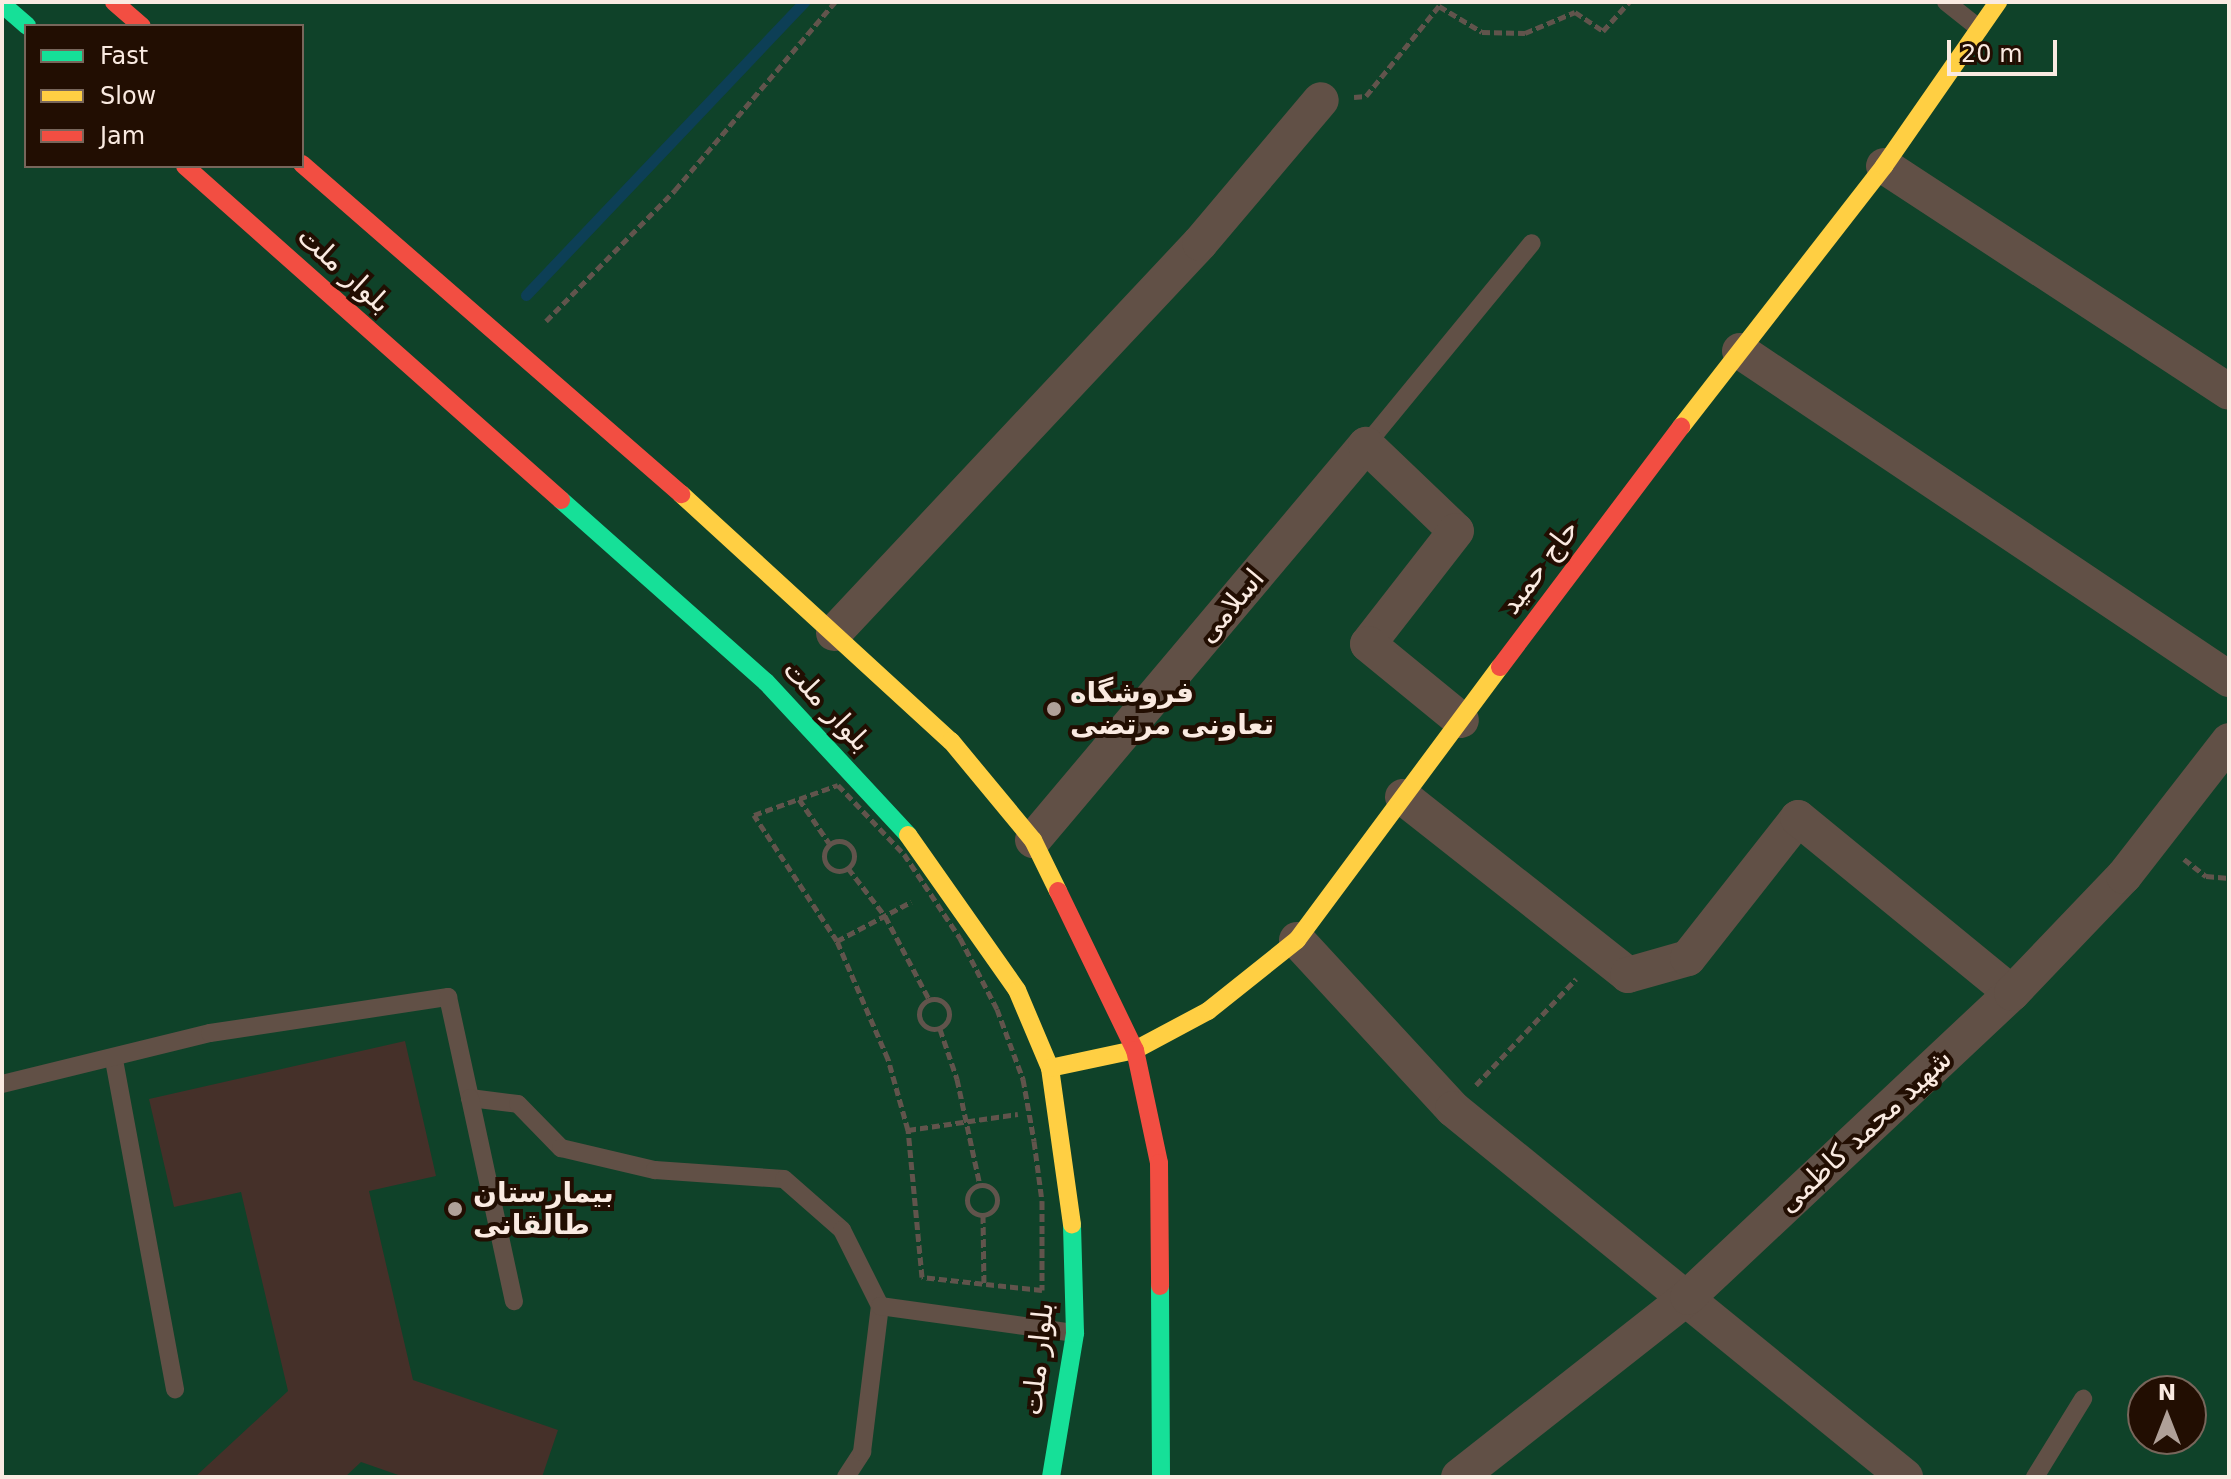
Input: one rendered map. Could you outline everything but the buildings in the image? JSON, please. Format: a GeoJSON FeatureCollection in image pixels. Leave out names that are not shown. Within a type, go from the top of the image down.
{"type":"FeatureCollection","features":[{"type":"Feature","properties":{"kind":"street"},"geometry":{"type":"LineString","coordinates":[[114,2],[140,24]]}},
{"type":"Feature","properties":{"kind":"street","name":"حاج حمید"},"geometry":{"type":"LineString","coordinates":[[1050,1068],[1135,1050],[1208,1011],[1297,940],[1740,351],[1884,166],[1998,2]]}},
{"type":"Feature","properties":{"kind":"street"},"geometry":{"type":"LineString","coordinates":[[2,4],[25,24]]}},
{"type":"Feature","properties":{"kind":"street"},"geometry":{"type":"LineString","coordinates":[[834,633],[1200,243],[1321,100]]}},
{"type":"Feature","properties":{"kind":"street","name":"بلوار ملت"},"geometry":{"type":"LineString","coordinates":[[304,166],[518,350],[951,741],[1033,840],[1135,1050],[1159,1163],[1161,1477]]}},
{"type":"Feature","properties":{"kind":"street"},"geometry":{"type":"LineString","coordinates":[[1884,166],[2229,392]]}},
{"type":"Feature","properties":{"kind":"street","name":"بلوار ملت"},"geometry":{"type":"LineString","coordinates":[[187,168],[766,682],[922,850],[937,887],[1017,990],[1050,1068],[1071,1191],[1075,1333],[1051,1477]]}},
{"type":"Feature","properties":{"kind":"street"},"geometry":{"type":"LineString","coordinates":[[1740,351],[2229,679]]}},
{"type":"Feature","properties":{"kind":"street"},"geometry":{"type":"LineString","coordinates":[[1366,445],[1456,531],[1368,644],[1461,720]]}},
{"type":"Feature","properties":{"kind":"street","name":"اسلامی"},"geometry":{"type":"LineString","coordinates":[[1033,840],[1366,445]]}},
{"type":"Feature","properties":{"kind":"street","name":"شهید محمد کاظمی"},"geometry":{"type":"LineString","coordinates":[[1459,1477],[1688,1297],[2012,993],[2156,836],[2229,741]]}},
{"type":"Feature","properties":{"kind":"street"},"geometry":{"type":"LineString","coordinates":[[1403,797],[1628,975],[1688,958],[1798,818],[2012,993]]}},
{"type":"Feature","properties":{"kind":"street"},"geometry":{"type":"LineString","coordinates":[[1297,940],[1453,1109],[1688,1297],[1905,1477]]}},
{"type":"Feature","properties":{"kind":"lane"},"geometry":{"type":"LineString","coordinates":[[1946,2],[1980,29]]}},
{"type":"Feature","properties":{"kind":"lane"},"geometry":{"type":"LineString","coordinates":[[1366,445],[1532,243]]}},
{"type":"Feature","properties":{"kind":"lane"},"geometry":{"type":"LineString","coordinates":[[2,1084],[114,1060],[210,1033],[448,997],[514,1301]]}},
{"type":"Feature","properties":{"kind":"lane"},"geometry":{"type":"LineString","coordinates":[[114,1060],[175,1389]]}},
{"type":"Feature","properties":{"kind":"lane"},"geometry":{"type":"LineString","coordinates":[[470,1098],[518,1104],[561,1148],[655,1170],[784,1179],[842,1230],[880,1306],[862,1452],[846,1477]]}},
{"type":"Feature","properties":{"kind":"lane"},"geometry":{"type":"LineString","coordinates":[[880,1306],[1075,1333]]}},
{"type":"Feature","properties":{"kind":"lane"},"geometry":{"type":"LineString","coordinates":[[2035,1477],[2083,1399]]}},
{"type":"Feature","properties":{"kind":"path"},"geometry":{"type":"LineString","coordinates":[[518,350],[675,190],[835,2]]}},
{"type":"Feature","properties":{"kind":"path"},"geometry":{"type":"LineString","coordinates":[[1321,100],[1366,96],[1438,4],[1482,32],[1525,33],[1575,12],[1603,31],[1629,2]]}},
{"type":"Feature","properties":{"kind":"path"},"geometry":{"type":"LineString","coordinates":[[838,785],[937,887],[997,1009],[1023,1079],[1042,1201],[1042,1290],[922,1277],[908,1130],[868,1004],[837,941],[754,815],[799,799],[838,785]]}},
{"type":"Feature","properties":{"kind":"path"},"geometry":{"type":"LineString","coordinates":[[799,799],[829,843]]}},
{"type":"Feature","properties":{"kind":"path"},"geometry":{"type":"LineString","coordinates":[[2156,836],[2206,876],[2229,878]]}},
{"type":"Feature","properties":{"kind":"path"},"geometry":{"type":"LineString","coordinates":[[829,843],[845,841],[851,847],[853,862],[848,868]]}},
{"type":"Feature","properties":{"kind":"path"},"geometry":{"type":"LineString","coordinates":[[829,843],[823,857],[826,865],[848,868],[885,916],[929,999]]}},
{"type":"Feature","properties":{"kind":"path"},"geometry":{"type":"LineString","coordinates":[[837,941],[937,887]]}},
{"type":"Feature","properties":{"kind":"path"},"geometry":{"type":"LineString","coordinates":[[1453,1109],[1600,953]]}},
{"type":"Feature","properties":{"kind":"path"},"geometry":{"type":"LineString","coordinates":[[929,999],[944,1002],[949,1009],[947,1024],[940,1029],[925,1026],[920,1019],[922,1004],[929,999]]}},
{"type":"Feature","properties":{"kind":"path"},"geometry":{"type":"LineString","coordinates":[[940,1029],[968,1122],[980,1185]]}},
{"type":"Feature","properties":{"kind":"path"},"geometry":{"type":"LineString","coordinates":[[908,1130],[1029,1113]]}},
{"type":"Feature","properties":{"kind":"path"},"geometry":{"type":"LineString","coordinates":[[980,1185],[994,1191],[997,1198],[996,1206],[983,1215],[969,1209],[967,1202],[973,1187],[980,1185]]}},
{"type":"Feature","properties":{"kind":"path"},"geometry":{"type":"LineString","coordinates":[[983,1215],[984,1284]]}},
{"type":"Feature","properties":{"kind":"green space"},"geometry":{"type":"Polygon","coordinates":[[[2,2],[2229,2],[2229,1477],[2,1477],[2,2]]]}},
{"type":"Feature","properties":{"kind":"waterway"},"geometry":{"type":"LineString","coordinates":[[526,295],[804,2]]}},
{"type":"Feature","properties":{"kind":"traffic: fast"},"geometry":{"type":"LineString","coordinates":[[2,4],[25,24]]}},
{"type":"Feature","properties":{"kind":"traffic: fast"},"geometry":{"type":"LineString","coordinates":[[561,500],[766,682],[908,835]]}},
{"type":"Feature","properties":{"kind":"traffic: fast"},"geometry":{"type":"LineString","coordinates":[[1051,1477],[1075,1333],[1072,1224]]}},
{"type":"Feature","properties":{"kind":"traffic: fast"},"geometry":{"type":"LineString","coordinates":[[1160,1286],[1161,1477]]}},
{"type":"Feature","properties":{"kind":"traffic: slow"},"geometry":{"type":"LineString","coordinates":[[1681,427],[1884,166],[1998,2]]}},
{"type":"Feature","properties":{"kind":"traffic: slow"},"geometry":{"type":"LineString","coordinates":[[681,494],[951,741],[1033,840],[1058,891]]}},
{"type":"Feature","properties":{"kind":"traffic: slow"},"geometry":{"type":"LineString","coordinates":[[1050,1068],[1135,1050],[1208,1011],[1297,940],[1500,667]]}},
{"type":"Feature","properties":{"kind":"traffic: slow"},"geometry":{"type":"LineString","coordinates":[[908,835],[1017,990],[1050,1068],[1072,1224]]}},
{"type":"Feature","properties":{"kind":"traffic: jam"},"geometry":{"type":"LineString","coordinates":[[114,2],[140,24]]}},
{"type":"Feature","properties":{"kind":"traffic: jam"},"geometry":{"type":"LineString","coordinates":[[304,166],[681,494]]}},
{"type":"Feature","properties":{"kind":"traffic: jam"},"geometry":{"type":"LineString","coordinates":[[187,168],[561,500]]}},
{"type":"Feature","properties":{"kind":"traffic: jam"},"geometry":{"type":"LineString","coordinates":[[1500,667],[1681,427]]}},
{"type":"Feature","properties":{"kind":"traffic: jam"},"geometry":{"type":"LineString","coordinates":[[1058,891],[1135,1050],[1159,1163],[1160,1286]]}},
{"type":"Feature","properties":{"kind":"place","name":"فروشگاه تعاونی مرتضی"},"geometry":{"type":"Point","coordinates":[1054,709]}},
{"type":"Feature","properties":{"kind":"place","name":"بیمارستان طالقانی"},"geometry":{"type":"Point","coordinates":[455,1209]}}]}
